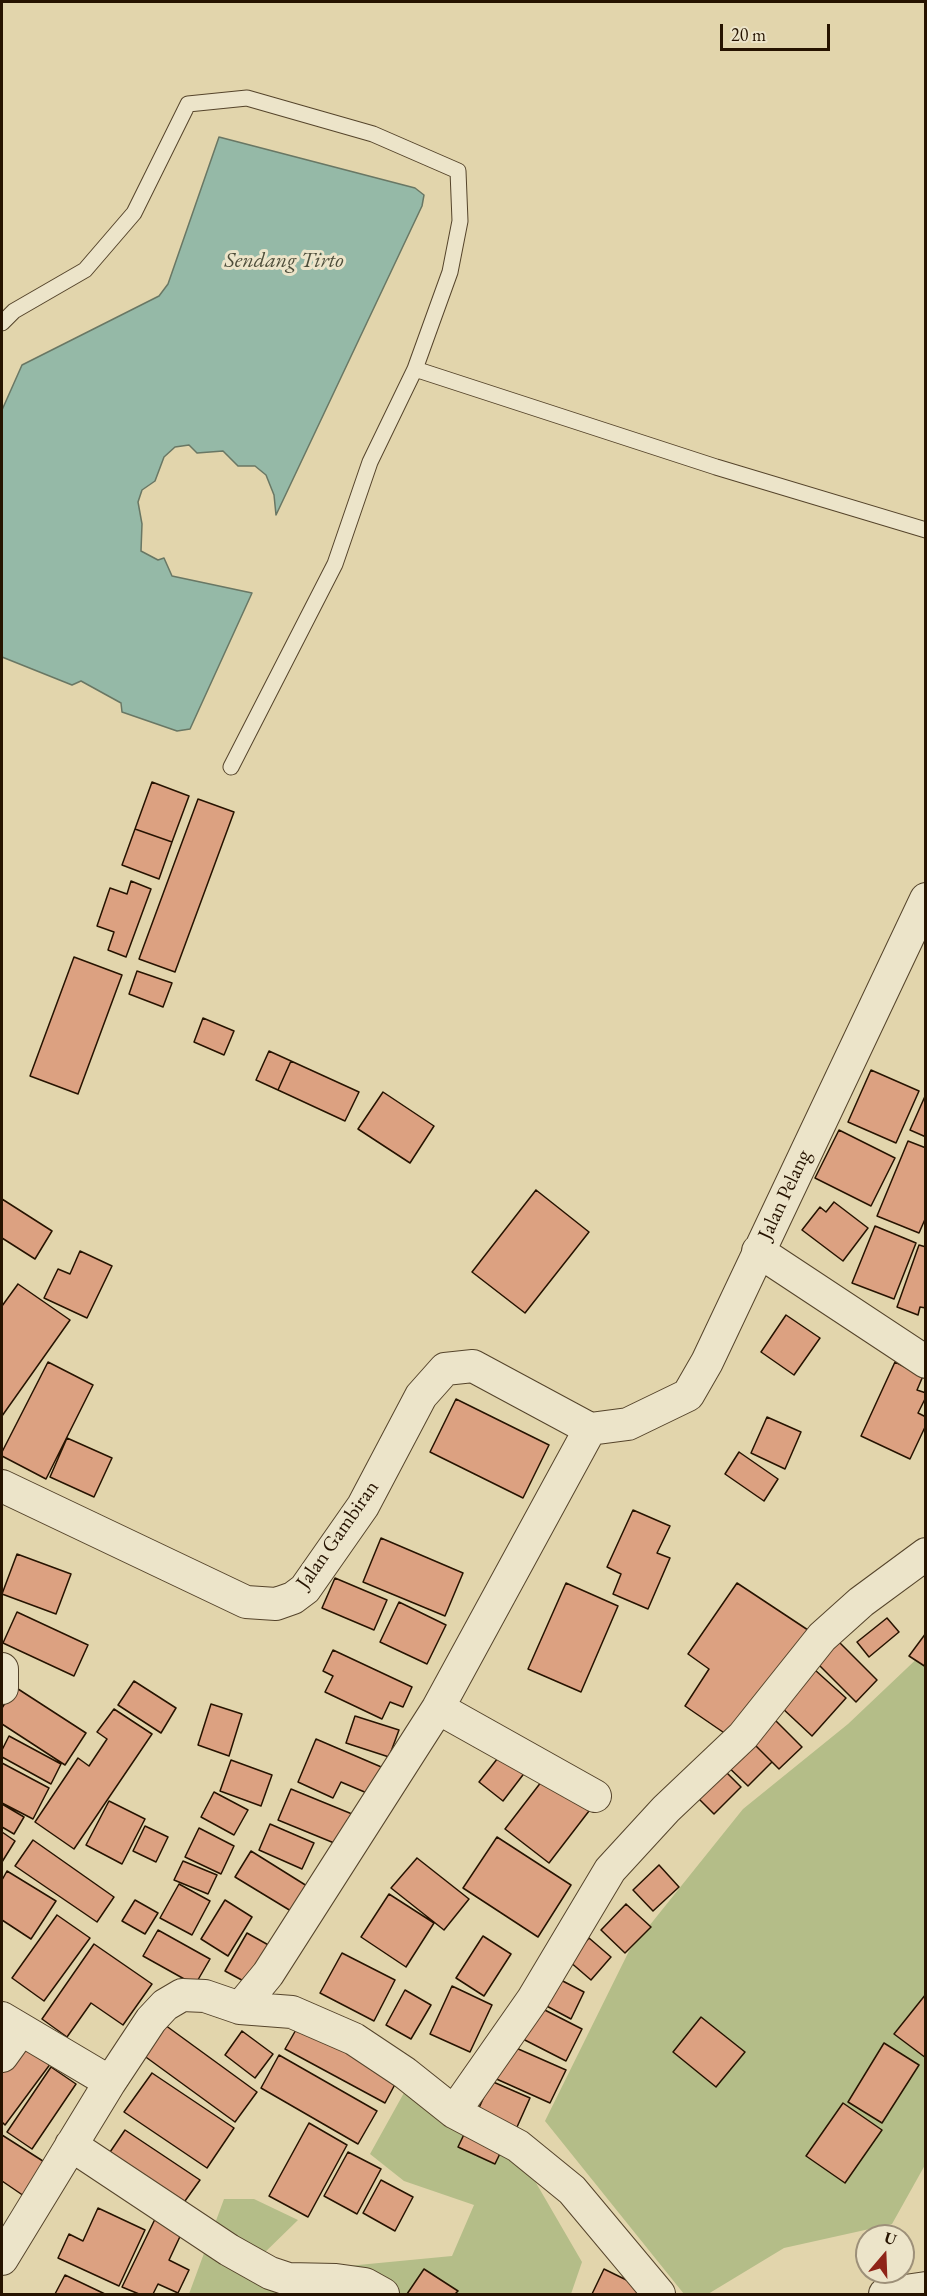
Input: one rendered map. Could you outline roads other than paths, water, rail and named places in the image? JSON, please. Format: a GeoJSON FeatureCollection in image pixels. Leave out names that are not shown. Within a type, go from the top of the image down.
{"type":"FeatureCollection","features":[{"type":"Feature","properties":{"kind":"street","name":"Jalan Pelang"},"geometry":{"type":"LineString","coordinates":[[590,1430],[628,1424],[688,1395],[707,1362],[924,907]]}},
{"type":"Feature","properties":{"kind":"street"},"geometry":{"type":"LineString","coordinates":[[759,1251],[926,1362]]}},
{"type":"Feature","properties":{"kind":"street","name":"Jalan Gambiran"},"geometry":{"type":"LineString","coordinates":[[3,1492],[246,1602],[276,1604],[293,1598],[305,1588],[363,1506],[421,1396],[445,1369],[473,1366],[590,1430]]}},
{"type":"Feature","properties":{"kind":"street"},"geometry":{"type":"LineString","coordinates":[[240,2008],[268,1974],[438,1708],[590,1430]]}},
{"type":"Feature","properties":{"kind":"street"},"geometry":{"type":"LineString","coordinates":[[454,2112],[533,1999],[610,1870],[666,1809],[743,1736],[822,1637],[861,1602],[926,1554]]}},
{"type":"Feature","properties":{"kind":"street"},"geometry":{"type":"LineString","coordinates":[[2,1669],[2,1688]]}},
{"type":"Feature","properties":{"kind":"street"},"geometry":{"type":"LineString","coordinates":[[438,1708],[595,1796]]}},
{"type":"Feature","properties":{"kind":"street"},"geometry":{"type":"LineString","coordinates":[[2,2259],[151,2020],[165,2005],[182,1995],[205,1996],[240,2008],[292,2012],[354,2040],[405,2073],[454,2112],[518,2146],[545,2165],[602,2223],[659,2295]]}},
{"type":"Feature","properties":{"kind":"street"},"geometry":{"type":"LineString","coordinates":[[2,2056],[11,2024],[111,2082]]}},
{"type":"Feature","properties":{"kind":"street"},"geometry":{"type":"LineString","coordinates":[[71,2145],[229,2250],[270,2273],[288,2279],[336,2280],[365,2284],[383,2295]]}},
{"type":"Feature","properties":{"kind":"street"},"geometry":{"type":"LineString","coordinates":[[885,2295],[924,2290]]}},
{"type":"Feature","properties":{"kind":"lane"},"geometry":{"type":"LineString","coordinates":[[2,323],[14,311],[85,270],[134,213],[188,104],[247,98],[372,134],[458,171],[460,221],[450,272],[415,369],[370,462],[335,564],[231,767]]}},
{"type":"Feature","properties":{"kind":"lane"},"geometry":{"type":"LineString","coordinates":[[415,369],[716,466],[926,530]]}},
{"type":"Feature","properties":{"kind":"water","name":"Sendang Tirto"},"geometry":{"type":"Polygon","coordinates":[[[219,137],[415,188],[424,195],[422,206],[276,515],[274,495],[266,475],[255,466],[238,466],[223,451],[197,453],[189,445],[175,447],[164,457],[155,481],[142,490],[138,502],[142,524],[141,551],[158,560],[164,558],[172,576],[252,593],[190,729],[177,731],[122,712],[121,703],[81,681],[72,685],[2,657],[2,410],[22,365],[159,296],[168,284],[219,137]]]}}]}
